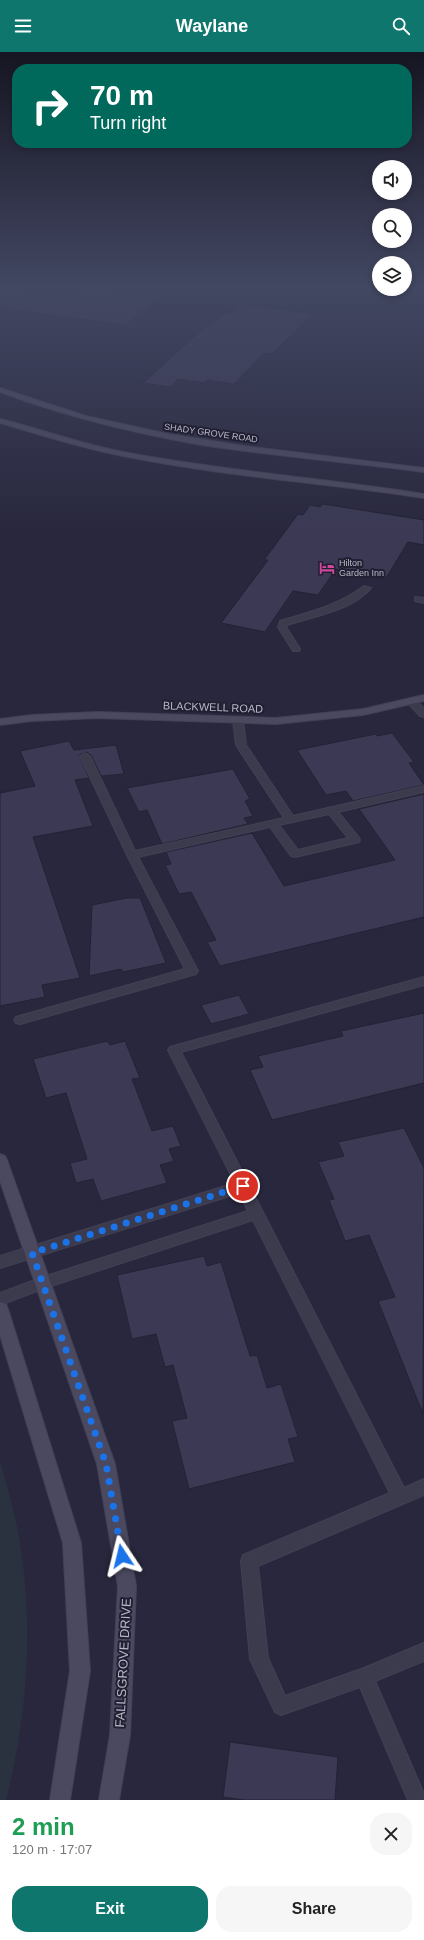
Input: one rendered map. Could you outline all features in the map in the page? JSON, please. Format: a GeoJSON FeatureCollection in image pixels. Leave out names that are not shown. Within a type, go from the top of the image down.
{"type":"FeatureCollection","features":[{"type":"Feature","properties":{"kind":"main road","name":"SHADY GROVE ROAD"},"geometry":{"type":"LineString","coordinates":[[0,390],[32,403],[148,434],[226,446],[424,470]]}},
{"type":"Feature","properties":{"kind":"main road"},"geometry":{"type":"LineString","coordinates":[[0,421],[55,438],[123,454],[208,469],[424,496]]}},
{"type":"Feature","properties":{"kind":"main road","name":"BLACKWELL ROAD"},"geometry":{"type":"LineString","coordinates":[[0,722],[66,716],[136,716],[262,721],[331,716],[388,709],[424,698]]}},
{"type":"Feature","properties":{"kind":"main road","name":"FALLSGROVE DRIVE"},"geometry":{"type":"LineString","coordinates":[[0,1160],[106,1464],[127,1586],[120,1735],[109,1800]]}},
{"type":"Feature","properties":{"kind":"main road"},"geometry":{"type":"LineString","coordinates":[[0,1309],[72,1543],[80,1671],[60,1800]]}},
{"type":"Feature","properties":{"kind":"street"},"geometry":{"type":"LineString","coordinates":[[412,702],[424,714]]}},
{"type":"Feature","properties":{"kind":"lane"},"geometry":{"type":"LineString","coordinates":[[296,649],[282,627],[283,623],[333,608],[355,597],[367,588]]}},
{"type":"Feature","properties":{"kind":"lane"},"geometry":{"type":"LineString","coordinates":[[238,720],[241,744],[290,820]]}},
{"type":"Feature","properties":{"kind":"lane"},"geometry":{"type":"LineString","coordinates":[[20,1020],[192,971],[132,855],[85,756]]}},
{"type":"Feature","properties":{"kind":"lane"},"geometry":{"type":"LineString","coordinates":[[132,855],[424,789]]}},
{"type":"Feature","properties":{"kind":"lane"},"geometry":{"type":"LineString","coordinates":[[273,824],[295,854],[355,840],[331,810]]}},
{"type":"Feature","properties":{"kind":"lane"},"geometry":{"type":"LineString","coordinates":[[400,1496],[258,1213],[174,1050],[424,981]]}},
{"type":"Feature","properties":{"kind":"lane"},"geometry":{"type":"LineString","coordinates":[[0,1262],[243,1186]]}},
{"type":"Feature","properties":{"kind":"lane"},"geometry":{"type":"LineString","coordinates":[[0,1299],[42,1283],[258,1213]]}},
{"type":"Feature","properties":{"kind":"lane"},"geometry":{"type":"LineString","coordinates":[[424,1487],[249,1561],[259,1660],[280,1706],[364,1677],[424,1652]]}},
{"type":"Feature","properties":{"kind":"lane"},"geometry":{"type":"LineString","coordinates":[[364,1677],[417,1800]]}},
{"type":"Feature","properties":{"kind":"shaded area"},"geometry":{"type":"Polygon","coordinates":[[[0,1461],[9,1492],[20,1544],[27,1608],[26,1673],[23,1705],[19,1737],[6,1800],[0,1800],[0,1461]]]}},
{"type":"Feature","properties":{"kind":"building"},"geometry":{"type":"Polygon","coordinates":[[[160,368],[250,368],[234,384],[208,380],[205,383],[178,379],[170,387],[143,383],[160,368]]]}},
{"type":"Feature","properties":{"kind":"building","name":"Hilton Garden Inn"},"geometry":{"type":"Polygon","coordinates":[[[323,504],[424,520],[424,545],[408,542],[386,578],[336,569],[318,595],[293,591],[265,632],[221,623],[268,560],[264,560],[298,514],[303,515],[310,505],[320,507],[323,504]]]}},
{"type":"Feature","properties":{"kind":"building"},"geometry":{"type":"Polygon","coordinates":[[[392,733],[414,762],[409,763],[424,785],[353,801],[346,791],[326,795],[297,750],[376,734],[377,736],[392,733]]]}},
{"type":"Feature","properties":{"kind":"building"},"geometry":{"type":"Polygon","coordinates":[[[69,741],[74,750],[116,745],[124,774],[101,776],[91,755],[86,752],[79,755],[89,778],[75,780],[93,826],[33,837],[80,978],[42,985],[45,997],[0,1006],[0,793],[35,786],[20,751],[69,741]]]}},
{"type":"Feature","properties":{"kind":"building"},"geometry":{"type":"Polygon","coordinates":[[[233,769],[250,799],[245,801],[253,816],[244,818],[248,824],[162,844],[147,810],[139,812],[127,788],[233,769]]]}},
{"type":"Feature","properties":{"kind":"building"},"geometry":{"type":"Polygon","coordinates":[[[424,794],[424,917],[220,966],[207,942],[216,940],[191,892],[179,894],[165,865],[171,864],[166,852],[252,833],[284,886],[395,860],[359,809],[424,794]]]}},
{"type":"Feature","properties":{"kind":"building"},"geometry":{"type":"Polygon","coordinates":[[[127,898],[140,898],[166,963],[123,972],[121,969],[89,976],[92,905],[127,898]]]}},
{"type":"Feature","properties":{"kind":"building"},"geometry":{"type":"Polygon","coordinates":[[[239,995],[249,1014],[211,1024],[201,1005],[239,995]]]}},
{"type":"Feature","properties":{"kind":"building"},"geometry":{"type":"Polygon","coordinates":[[[424,1013],[424,1083],[272,1120],[250,1070],[263,1067],[258,1056],[343,1036],[341,1031],[424,1013]]]}},
{"type":"Feature","properties":{"kind":"building"},"geometry":{"type":"Polygon","coordinates":[[[107,1041],[110,1045],[125,1041],[140,1078],[132,1079],[152,1131],[173,1126],[181,1146],[169,1149],[174,1161],[160,1165],[167,1183],[101,1201],[93,1179],[76,1183],[70,1163],[87,1159],[66,1093],[46,1098],[33,1059],[107,1041]]]}},
{"type":"Feature","properties":{"kind":"building"},"geometry":{"type":"Polygon","coordinates":[[[404,1128],[424,1168],[423,1414],[378,1301],[395,1297],[369,1235],[345,1241],[329,1200],[334,1199],[318,1162],[344,1156],[338,1142],[404,1128]]]}},
{"type":"Feature","properties":{"kind":"building"},"geometry":{"type":"Polygon","coordinates":[[[204,1256],[207,1266],[221,1262],[250,1356],[257,1355],[267,1388],[281,1384],[298,1437],[288,1439],[295,1462],[189,1489],[172,1421],[187,1418],[173,1365],[165,1367],[156,1334],[132,1339],[117,1275],[204,1256]]]}},
{"type":"Feature","properties":{"kind":"building"},"geometry":{"type":"Polygon","coordinates":[[[230,1742],[338,1757],[335,1800],[244,1800],[223,1797],[230,1742]]]}},
{"type":"Feature","properties":{"kind":"place","name":"Hilton Garden Inn"},"geometry":{"type":"Point","coordinates":[327,568]}},
{"type":"Feature","properties":{"kind":"route"},"geometry":{"type":"LineString","coordinates":[[122,1556],[106,1464],[32,1253],[243,1186]]}}]}
